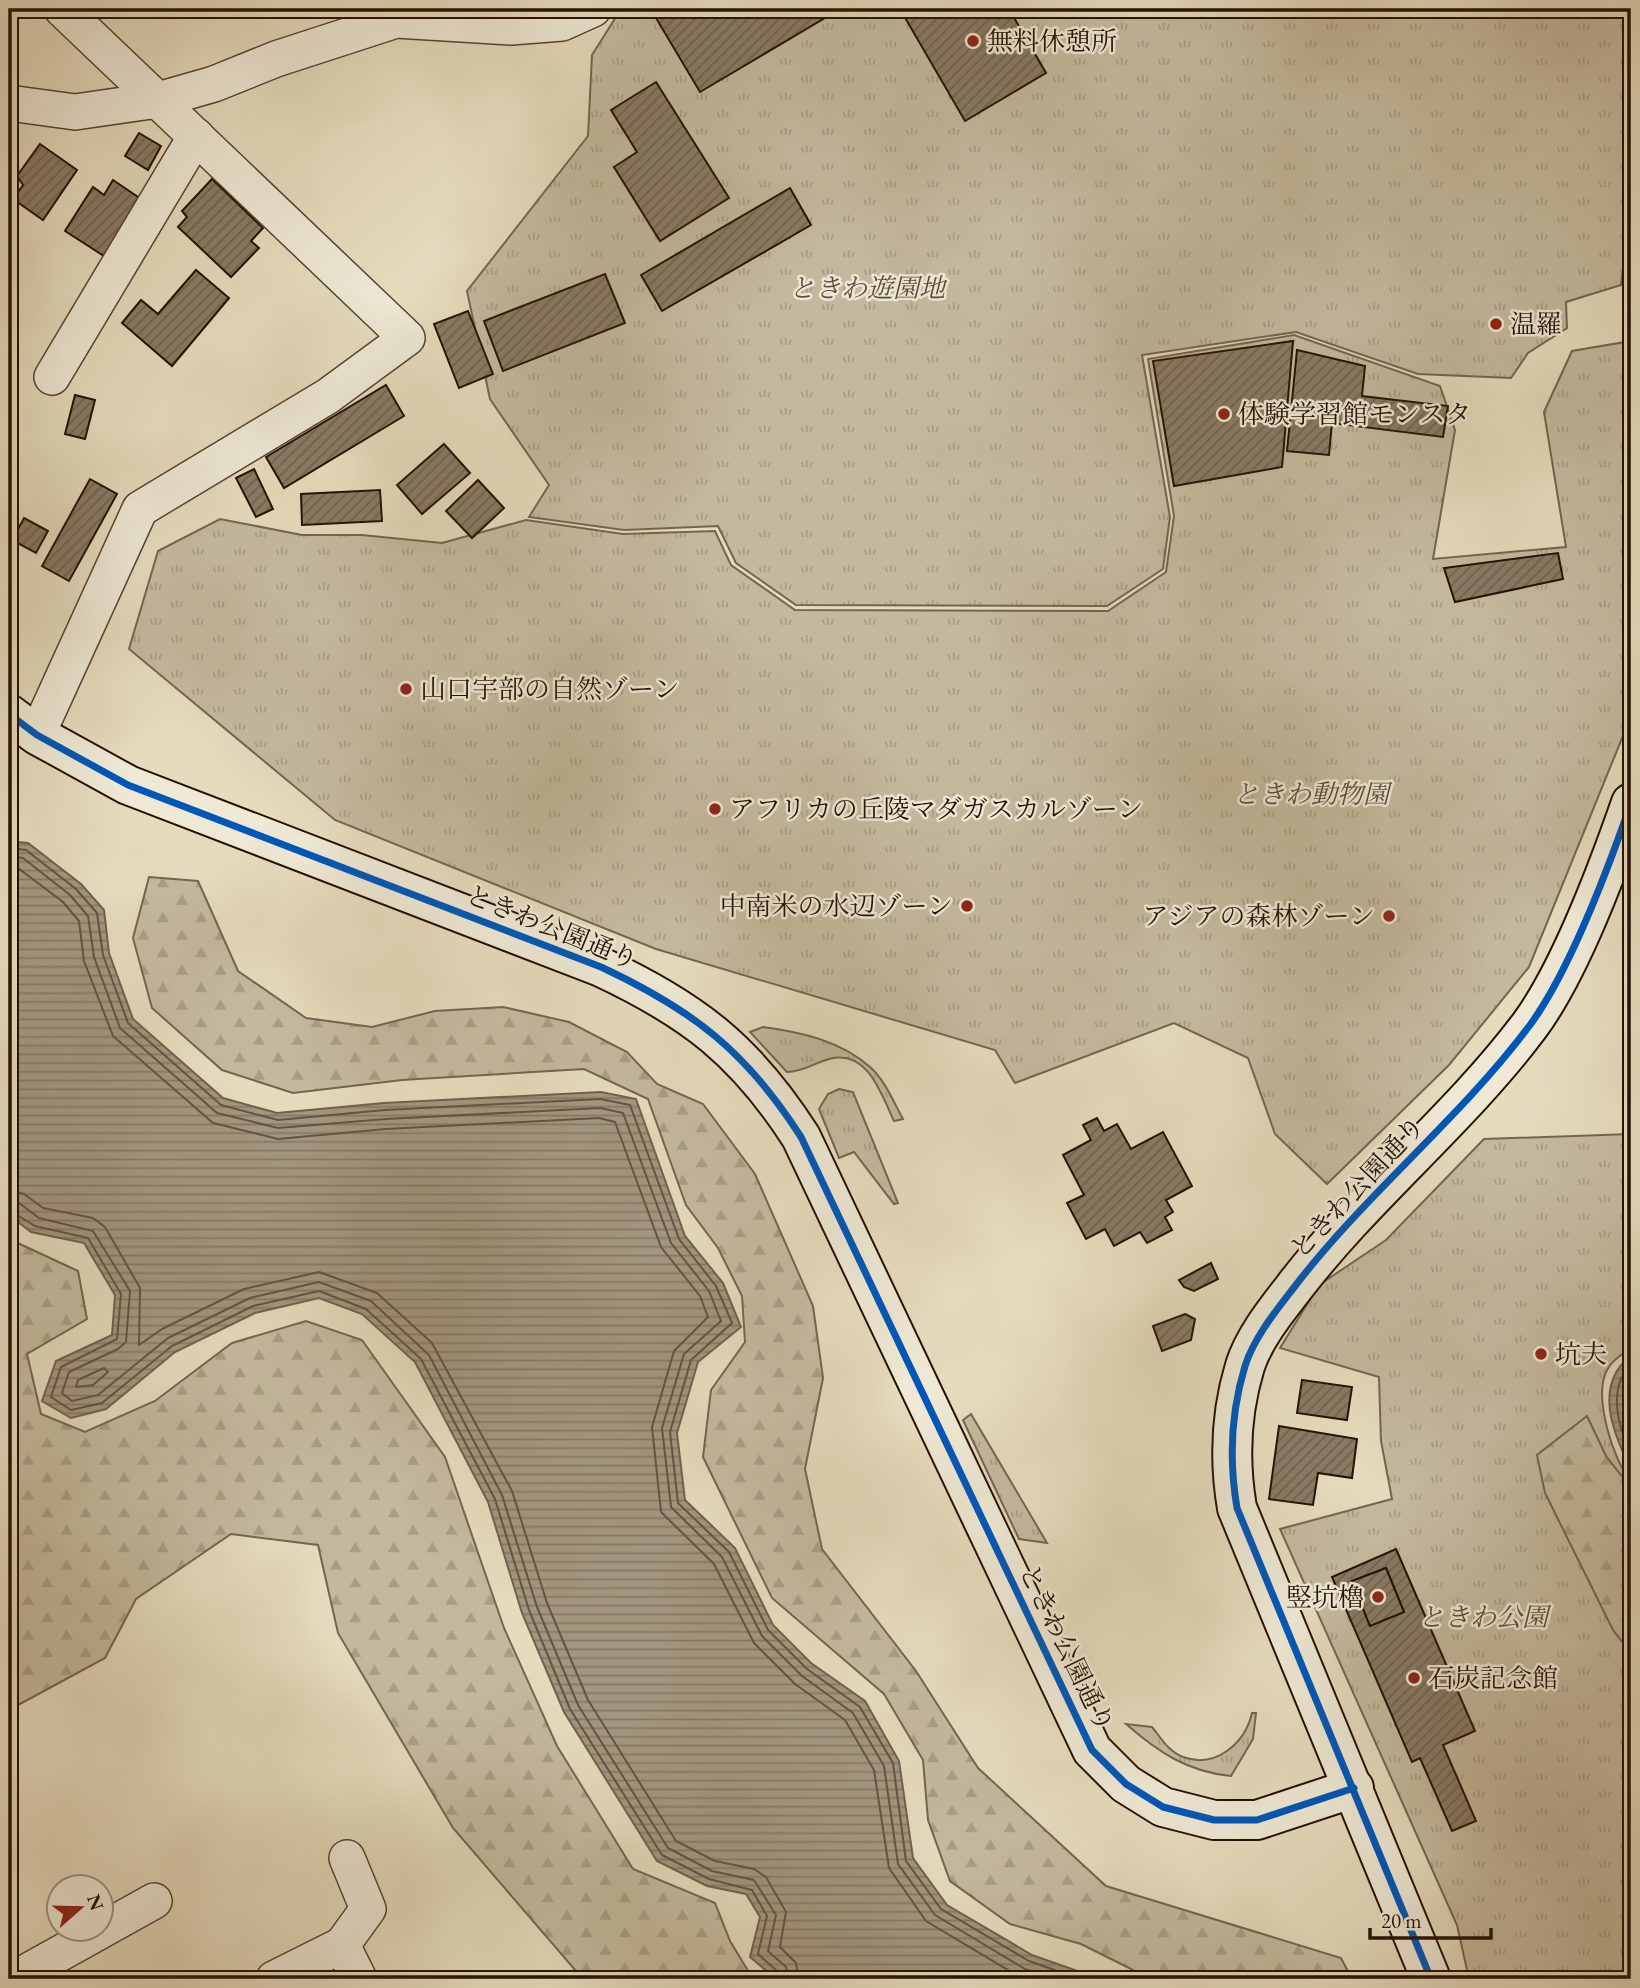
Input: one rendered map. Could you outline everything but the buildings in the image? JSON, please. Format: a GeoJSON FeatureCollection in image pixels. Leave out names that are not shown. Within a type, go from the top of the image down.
{"type":"FeatureCollection","features":[{"type":"Feature","properties":{"kind":"street"},"geometry":{"type":"LineString","coordinates":[[9,103],[75,112],[158,100],[214,84],[276,59],[397,20],[511,27],[567,13]]}},
{"type":"Feature","properties":{"kind":"street"},"geometry":{"type":"LineString","coordinates":[[23,724],[140,509],[328,396],[407,338],[158,100],[77,14]]}},
{"type":"Feature","properties":{"kind":"street"},"geometry":{"type":"LineString","coordinates":[[52,377],[196,136]]}},
{"type":"Feature","properties":{"kind":"street","name":"ときわ公園通り"},"geometry":{"type":"LineString","coordinates":[[23,724],[128,785],[601,967],[644,987],[694,1017],[728,1045],[761,1080],[801,1138],[1093,1750],[1126,1784],[1163,1807],[1214,1821],[1256,1820],[1354,1788],[1237,1508],[1231,1472],[1232,1440],[1246,1365],[1270,1319],[1313,1262],[1472,1094],[1531,1023],[1577,937],[1631,803]]}},
{"type":"Feature","properties":{"kind":"street"},"geometry":{"type":"LineString","coordinates":[[1354,1788],[1431,1979]]}},
{"type":"Feature","properties":{"kind":"street"},"geometry":{"type":"LineString","coordinates":[[274,1979],[342,1945],[368,1909],[347,1858]]}},
{"type":"Feature","properties":{"kind":"street"},"geometry":{"type":"LineString","coordinates":[[14,1979],[154,1900]]}},
{"type":"Feature","properties":{"kind":"street"},"geometry":{"type":"LineString","coordinates":[[342,1945],[359,1979]]}},
{"type":"Feature","properties":{"kind":"green space","name":"ときわ遊園地"},"geometry":{"type":"Polygon","coordinates":[[[621,9],[1623,9],[1628,182],[1621,285],[1566,302],[1567,328],[1528,353],[1511,378],[1418,374],[1296,332],[1142,355],[1170,517],[1163,569],[1107,606],[796,605],[736,563],[718,526],[624,530],[529,517],[549,485],[490,399],[467,291],[588,136],[592,55],[621,9]]]}},
{"type":"Feature","properties":{"kind":"green space","name":"ときわ動物園"},"geometry":{"type":"Polygon","coordinates":[[[1294,335],[1440,386],[1455,430],[1433,559],[1566,547],[1544,412],[1572,351],[1631,341],[1629,721],[1529,967],[1449,1065],[1327,1184],[1275,1134],[1248,1058],[1174,1023],[1015,1083],[995,1050],[656,949],[335,820],[129,649],[158,551],[220,519],[302,535],[362,535],[442,543],[526,520],[623,534],[715,531],[731,565],[795,610],[1108,611],[1166,572],[1174,516],[1148,359],[1294,335]]]}},
{"type":"Feature","properties":{"kind":"green space"},"geometry":{"type":"Polygon","coordinates":[[[149,877],[198,881],[238,971],[306,1018],[372,1027],[435,1011],[503,1007],[569,1022],[627,1052],[657,1084],[703,1104],[755,1174],[813,1306],[823,1378],[805,1469],[822,1549],[916,1671],[978,1768],[1106,1886],[1341,1958],[1352,1979],[1151,1979],[1081,1944],[1010,1924],[950,1881],[928,1820],[923,1760],[884,1694],[772,1598],[703,1457],[711,1390],[745,1342],[742,1296],[718,1248],[686,1205],[648,1099],[584,1069],[402,1080],[293,1093],[222,1070],[152,1008],[133,938],[149,877]]]}},
{"type":"Feature","properties":{"kind":"green space"},"geometry":{"type":"Polygon","coordinates":[[[763,1027],[820,1039],[859,1058],[880,1078],[903,1119],[894,1121],[871,1076],[854,1061],[829,1059],[787,1072],[750,1032],[763,1027]]]}},
{"type":"Feature","properties":{"kind":"green space"},"geometry":{"type":"Polygon","coordinates":[[[839,1089],[853,1092],[898,1203],[894,1204],[854,1152],[839,1158],[819,1109],[828,1094],[839,1089]]]}},
{"type":"Feature","properties":{"kind":"green space","name":"ときわ公園"},"geometry":{"type":"Polygon","coordinates":[[[1631,1134],[1631,1348],[1607,1370],[1602,1396],[1612,1444],[1624,1472],[1631,1481],[1631,1979],[1469,1979],[1457,1925],[1280,1529],[1392,1499],[1381,1441],[1379,1377],[1280,1348],[1319,1285],[1386,1240],[1484,1139],[1631,1134]]]}},
{"type":"Feature","properties":{"kind":"green space"},"geometry":{"type":"Polygon","coordinates":[[[9,1239],[78,1271],[87,1319],[27,1354],[41,1414],[85,1432],[155,1401],[232,1343],[306,1321],[362,1340],[445,1457],[504,1628],[557,1746],[633,1869],[715,1903],[730,1941],[753,1979],[582,1978],[453,1828],[338,1633],[318,1545],[231,1534],[136,1599],[105,1658],[9,1710],[9,1239]]]}},
{"type":"Feature","properties":{"kind":"green space"},"geometry":{"type":"Polygon","coordinates":[[[971,1414],[1047,1543],[1019,1539],[963,1420],[971,1414]]]}},
{"type":"Feature","properties":{"kind":"green space"},"geometry":{"type":"Polygon","coordinates":[[[1587,1416],[1606,1456],[1631,1488],[1631,1653],[1613,1630],[1545,1493],[1537,1455],[1587,1416]]]}},
{"type":"Feature","properties":{"kind":"green space"},"geometry":{"type":"Polygon","coordinates":[[[1252,1713],[1256,1713],[1253,1739],[1231,1776],[1201,1770],[1174,1759],[1126,1724],[1152,1727],[1178,1755],[1195,1760],[1207,1759],[1227,1751],[1236,1743],[1252,1713]]]}},
{"type":"Feature","properties":{"kind":"water"},"geometry":{"type":"Polygon","coordinates":[[[9,841],[28,843],[81,884],[104,910],[109,953],[133,1019],[223,1098],[277,1113],[384,1103],[601,1092],[636,1099],[685,1236],[723,1283],[741,1327],[698,1362],[677,1433],[685,1500],[735,1548],[773,1625],[811,1663],[865,1701],[899,1761],[913,1858],[947,1905],[1032,1955],[1100,1979],[776,1979],[750,1957],[760,1917],[746,1894],[707,1886],[657,1861],[564,1712],[522,1613],[488,1502],[415,1362],[362,1314],[319,1298],[255,1313],[175,1352],[106,1409],[71,1418],[42,1401],[56,1361],[112,1335],[115,1295],[84,1243],[31,1232],[9,1215],[9,841]]]}},
{"type":"Feature","properties":{"kind":"water"},"geometry":{"type":"Polygon","coordinates":[[[1631,1355],[1631,1470],[1613,1426],[1609,1396],[1612,1381],[1631,1355]]]}},
{"type":"Feature","properties":{"kind":"cycle path"},"geometry":{"type":"LineString","coordinates":[[9,714],[37,735],[128,785],[601,967],[663,1000],[715,1036],[759,1080],[801,1137],[1092,1750],[1126,1784],[1163,1807],[1214,1820],[1257,1820],[1354,1788]]}},
{"type":"Feature","properties":{"kind":"cycle path"},"geometry":{"type":"LineString","coordinates":[[1431,1979],[1237,1508],[1232,1455],[1240,1383],[1254,1345],[1285,1298],[1350,1222],[1473,1093],[1530,1025],[1574,948],[1631,803]]}},
{"type":"Feature","properties":{"kind":"place","name":"無料休憩所"},"geometry":{"type":"Point","coordinates":[973,41]}},
{"type":"Feature","properties":{"kind":"place","name":"温羅"},"geometry":{"type":"Point","coordinates":[1496,324]}},
{"type":"Feature","properties":{"kind":"place","name":"体験学習館モンスタ"},"geometry":{"type":"Point","coordinates":[1224,414]}},
{"type":"Feature","properties":{"kind":"place","name":"山口宇部の自然ゾーン"},"geometry":{"type":"Point","coordinates":[406,689]}},
{"type":"Feature","properties":{"kind":"place","name":"アフリカの丘陵マダガスカルゾーン"},"geometry":{"type":"Point","coordinates":[715,809]}},
{"type":"Feature","properties":{"kind":"place","name":"中南米の水辺ゾーン"},"geometry":{"type":"Point","coordinates":[967,906]}},
{"type":"Feature","properties":{"kind":"place","name":"アジアの森林ゾーン"},"geometry":{"type":"Point","coordinates":[1389,916]}},
{"type":"Feature","properties":{"kind":"place","name":"坑夫"},"geometry":{"type":"Point","coordinates":[1541,1354]}},
{"type":"Feature","properties":{"kind":"place","name":"竪坑櫓"},"geometry":{"type":"Point","coordinates":[1378,1597]}},
{"type":"Feature","properties":{"kind":"place","name":"石炭記念館"},"geometry":{"type":"Point","coordinates":[1414,1678]}}]}
